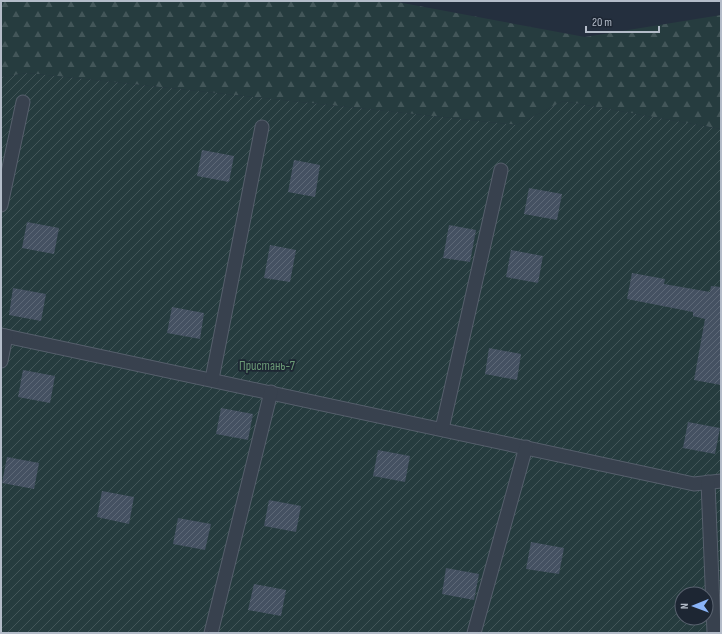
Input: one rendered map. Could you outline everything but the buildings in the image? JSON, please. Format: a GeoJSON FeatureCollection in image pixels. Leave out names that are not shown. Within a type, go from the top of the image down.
{"type":"FeatureCollection","features":[{"type":"Feature","properties":{"kind":"lane"},"geometry":{"type":"LineString","coordinates":[[1,205],[23,102]]}},
{"type":"Feature","properties":{"kind":"lane"},"geometry":{"type":"LineString","coordinates":[[212,379],[262,127]]}},
{"type":"Feature","properties":{"kind":"lane"},"geometry":{"type":"LineString","coordinates":[[442,429],[501,170]]}},
{"type":"Feature","properties":{"kind":"lane"},"geometry":{"type":"LineString","coordinates":[[1,361],[4,335],[694,484],[715,482],[714,633]]}},
{"type":"Feature","properties":{"kind":"lane"},"geometry":{"type":"LineString","coordinates":[[211,633],[271,392]]}},
{"type":"Feature","properties":{"kind":"lane"},"geometry":{"type":"LineString","coordinates":[[474,633],[526,447]]}},
{"type":"Feature","properties":{"kind":"green space"},"geometry":{"type":"Polygon","coordinates":[[[1,1],[392,1],[585,37],[721,15],[721,129],[563,101],[517,125],[28,73],[1,77],[1,1]]]}},
{"type":"Feature","properties":{"kind":"green space","name":"Пристань-7"},"geometry":{"type":"Polygon","coordinates":[[[28,73],[517,125],[563,101],[721,129],[721,633],[1,633],[1,77],[28,73]]]}}]}
